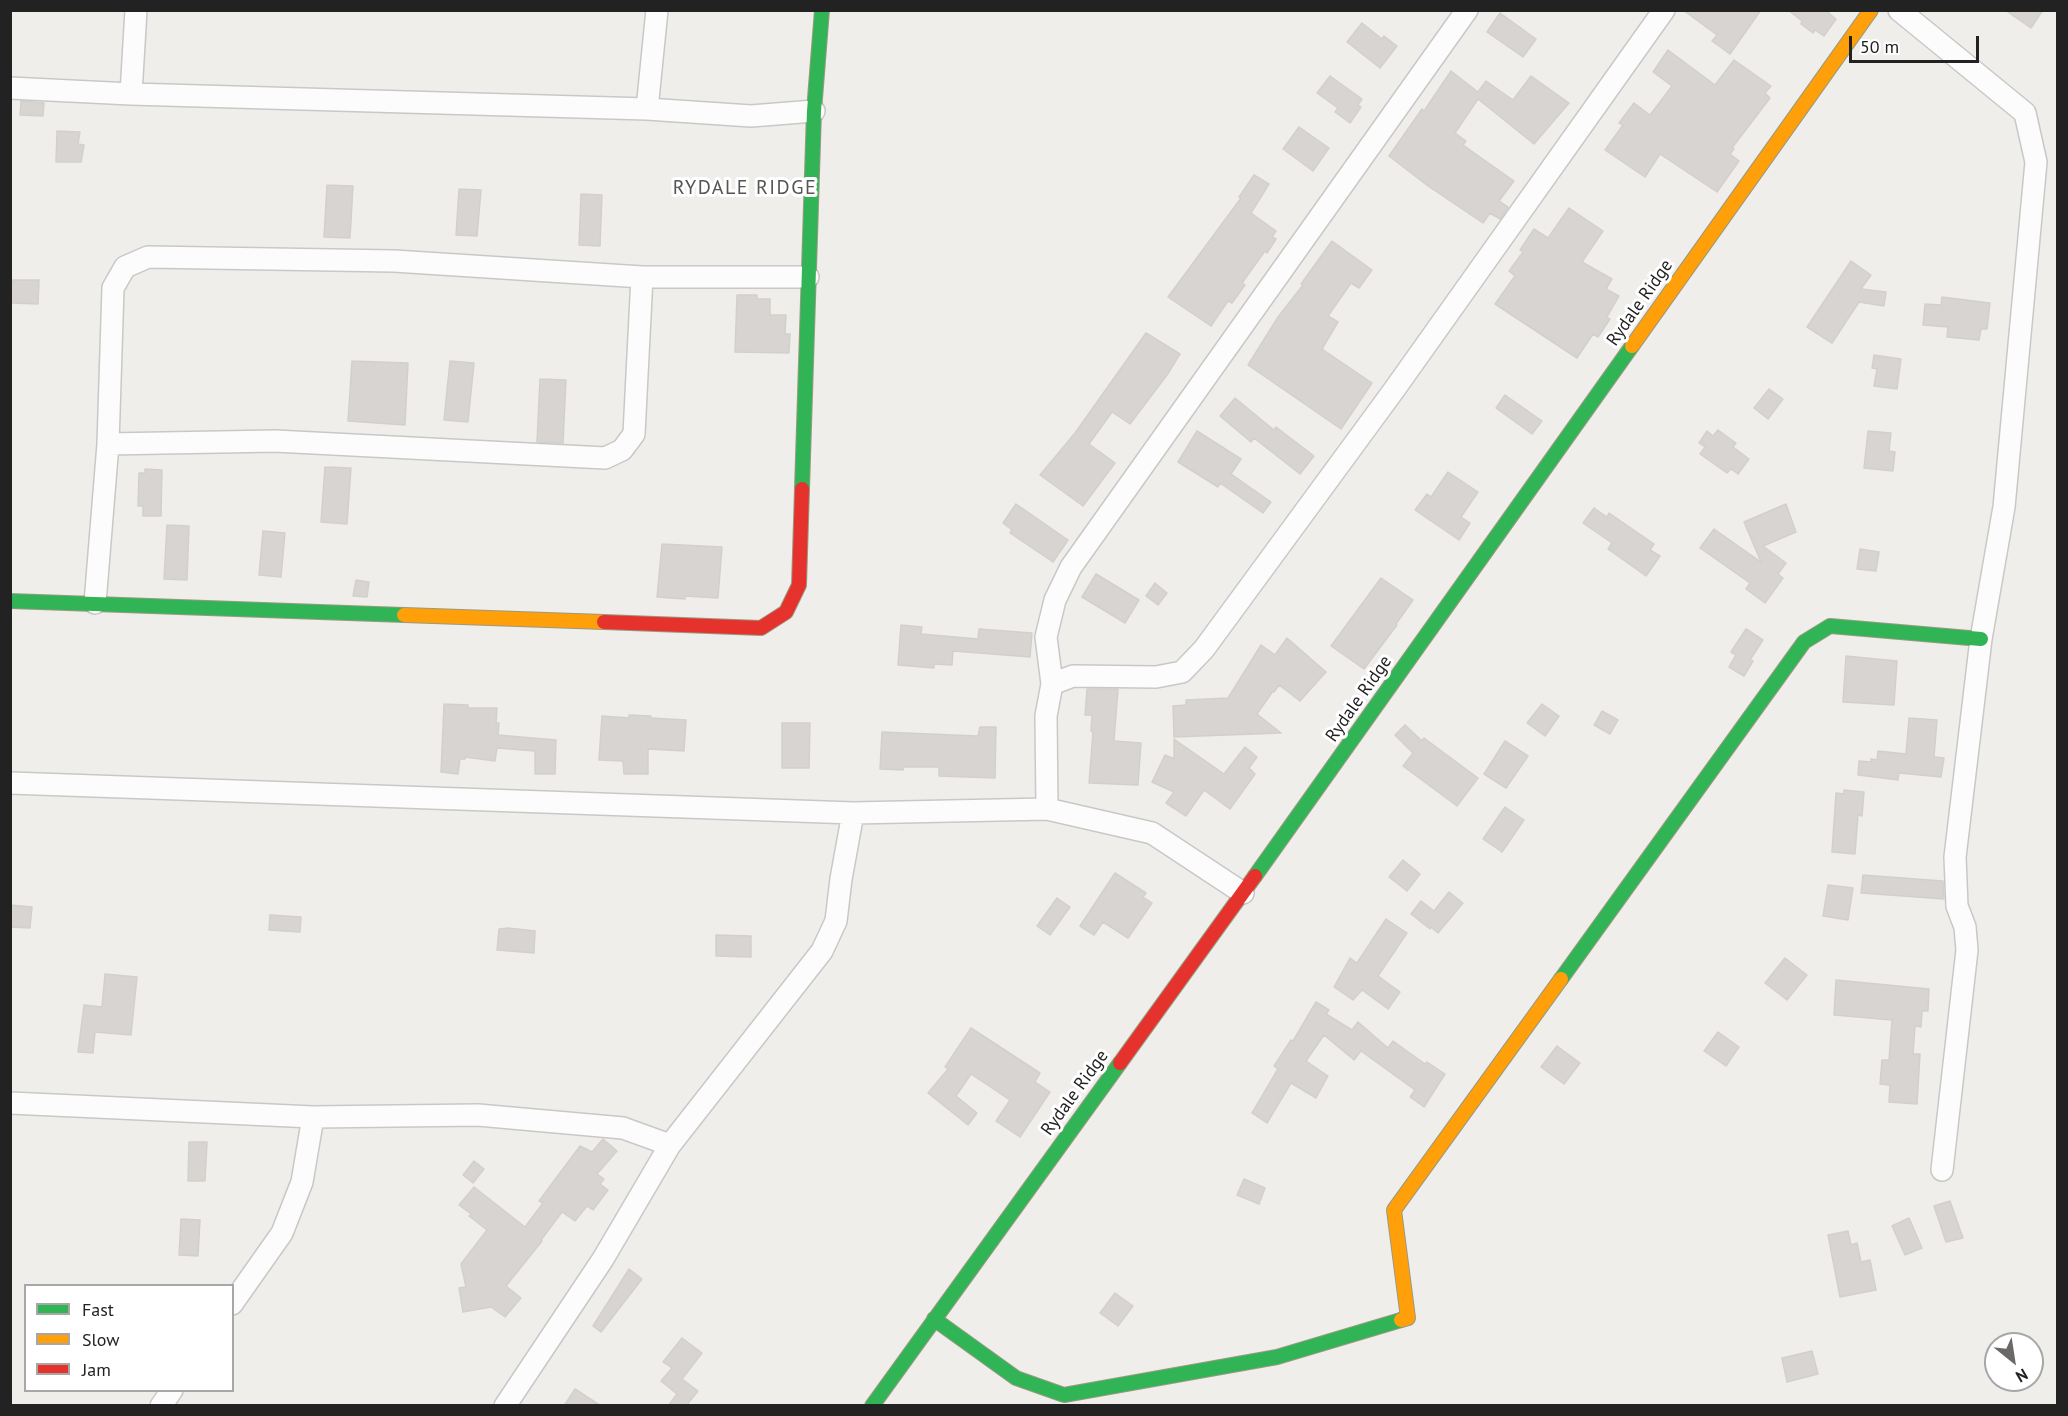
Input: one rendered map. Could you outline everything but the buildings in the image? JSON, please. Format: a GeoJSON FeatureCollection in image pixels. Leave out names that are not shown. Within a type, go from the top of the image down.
{"type":"FeatureCollection","features":[{"type":"Feature","properties":{"kind":"street"},"geometry":{"type":"LineString","coordinates":[[131,94],[136,10]]}},
{"type":"Feature","properties":{"kind":"street"},"geometry":{"type":"LineString","coordinates":[[647,109],[657,10]]}},
{"type":"Feature","properties":{"kind":"street"},"geometry":{"type":"LineString","coordinates":[[10,601],[761,628],[786,612],[799,585],[814,111],[822,10]]}},
{"type":"Feature","properties":{"kind":"street"},"geometry":{"type":"LineString","coordinates":[[1047,809],[1046,716],[1052,684],[1046,637],[1055,600],[1071,567],[1467,10]]}},
{"type":"Feature","properties":{"kind":"street"},"geometry":{"type":"LineString","coordinates":[[1052,684],[1073,676],[1156,677],[1182,672],[1204,649],[1401,380],[1664,10]]}},
{"type":"Feature","properties":{"kind":"street","name":"Rydale Ridge"},"geometry":{"type":"LineString","coordinates":[[872,1406],[1243,893],[1871,10]]}},
{"type":"Feature","properties":{"kind":"street"},"geometry":{"type":"LineString","coordinates":[[1899,10],[2025,113],[2037,162],[2004,507],[1980,639],[1956,857],[1957,906],[1965,927],[1967,950],[1942,1170]]}},
{"type":"Feature","properties":{"kind":"street"},"geometry":{"type":"LineString","coordinates":[[10,88],[131,94],[647,109],[751,116],[814,111]]}},
{"type":"Feature","properties":{"kind":"street"},"geometry":{"type":"LineString","coordinates":[[95,603],[108,444],[112,288],[125,267],[148,256],[394,261],[642,277],[808,276]]}},
{"type":"Feature","properties":{"kind":"street"},"geometry":{"type":"LineString","coordinates":[[108,444],[275,441],[604,458],[622,450],[634,434],[642,277]]}},
{"type":"Feature","properties":{"kind":"street"},"geometry":{"type":"LineString","coordinates":[[934,1319],[1016,1378],[1064,1395],[1277,1357],[1408,1318],[1394,1210],[1804,642],[1830,626],[1980,639]]}},
{"type":"Feature","properties":{"kind":"street"},"geometry":{"type":"LineString","coordinates":[[10,783],[853,813],[1047,809],[1152,833],[1243,893]]}},
{"type":"Feature","properties":{"kind":"street"},"geometry":{"type":"LineString","coordinates":[[505,1406],[603,1259],[670,1145],[822,951],[836,921],[853,813]]}},
{"type":"Feature","properties":{"kind":"street"},"geometry":{"type":"LineString","coordinates":[[10,1103],[313,1117],[478,1115],[623,1128],[670,1145]]}},
{"type":"Feature","properties":{"kind":"street"},"geometry":{"type":"LineString","coordinates":[[234,1301],[282,1233],[302,1182],[313,1117]]}},
{"type":"Feature","properties":{"kind":"street"},"geometry":{"type":"LineString","coordinates":[[161,1406],[171,1392]]}},
{"type":"Feature","properties":{"kind":"traffic: fast"},"geometry":{"type":"LineString","coordinates":[[802,489],[814,111],[822,10]]}},
{"type":"Feature","properties":{"kind":"traffic: fast"},"geometry":{"type":"LineString","coordinates":[[1255,876],[1632,346]]}},
{"type":"Feature","properties":{"kind":"traffic: fast"},"geometry":{"type":"LineString","coordinates":[[10,601],[404,615]]}},
{"type":"Feature","properties":{"kind":"traffic: fast"},"geometry":{"type":"LineString","coordinates":[[1561,979],[1804,642],[1830,626],[1981,639]]}},
{"type":"Feature","properties":{"kind":"traffic: fast"},"geometry":{"type":"LineString","coordinates":[[872,1406],[1120,1063]]}},
{"type":"Feature","properties":{"kind":"traffic: fast"},"geometry":{"type":"LineString","coordinates":[[934,1319],[1016,1378],[1064,1395],[1277,1357],[1401,1320]]}},
{"type":"Feature","properties":{"kind":"traffic: slow"},"geometry":{"type":"LineString","coordinates":[[1632,346],[1871,10]]}},
{"type":"Feature","properties":{"kind":"traffic: slow"},"geometry":{"type":"LineString","coordinates":[[404,615],[604,622]]}},
{"type":"Feature","properties":{"kind":"traffic: slow"},"geometry":{"type":"LineString","coordinates":[[1401,1320],[1408,1318],[1394,1210],[1561,979]]}},
{"type":"Feature","properties":{"kind":"traffic: jam"},"geometry":{"type":"LineString","coordinates":[[604,622],[761,628],[786,612],[799,585],[802,489]]}},
{"type":"Feature","properties":{"kind":"traffic: jam"},"geometry":{"type":"LineString","coordinates":[[1120,1063],[1255,876]]}},
{"type":"Feature","properties":{"kind":"district","name":"RYDALE RIDGE"},"geometry":{"type":"Point","coordinates":[745,188]}}]}
